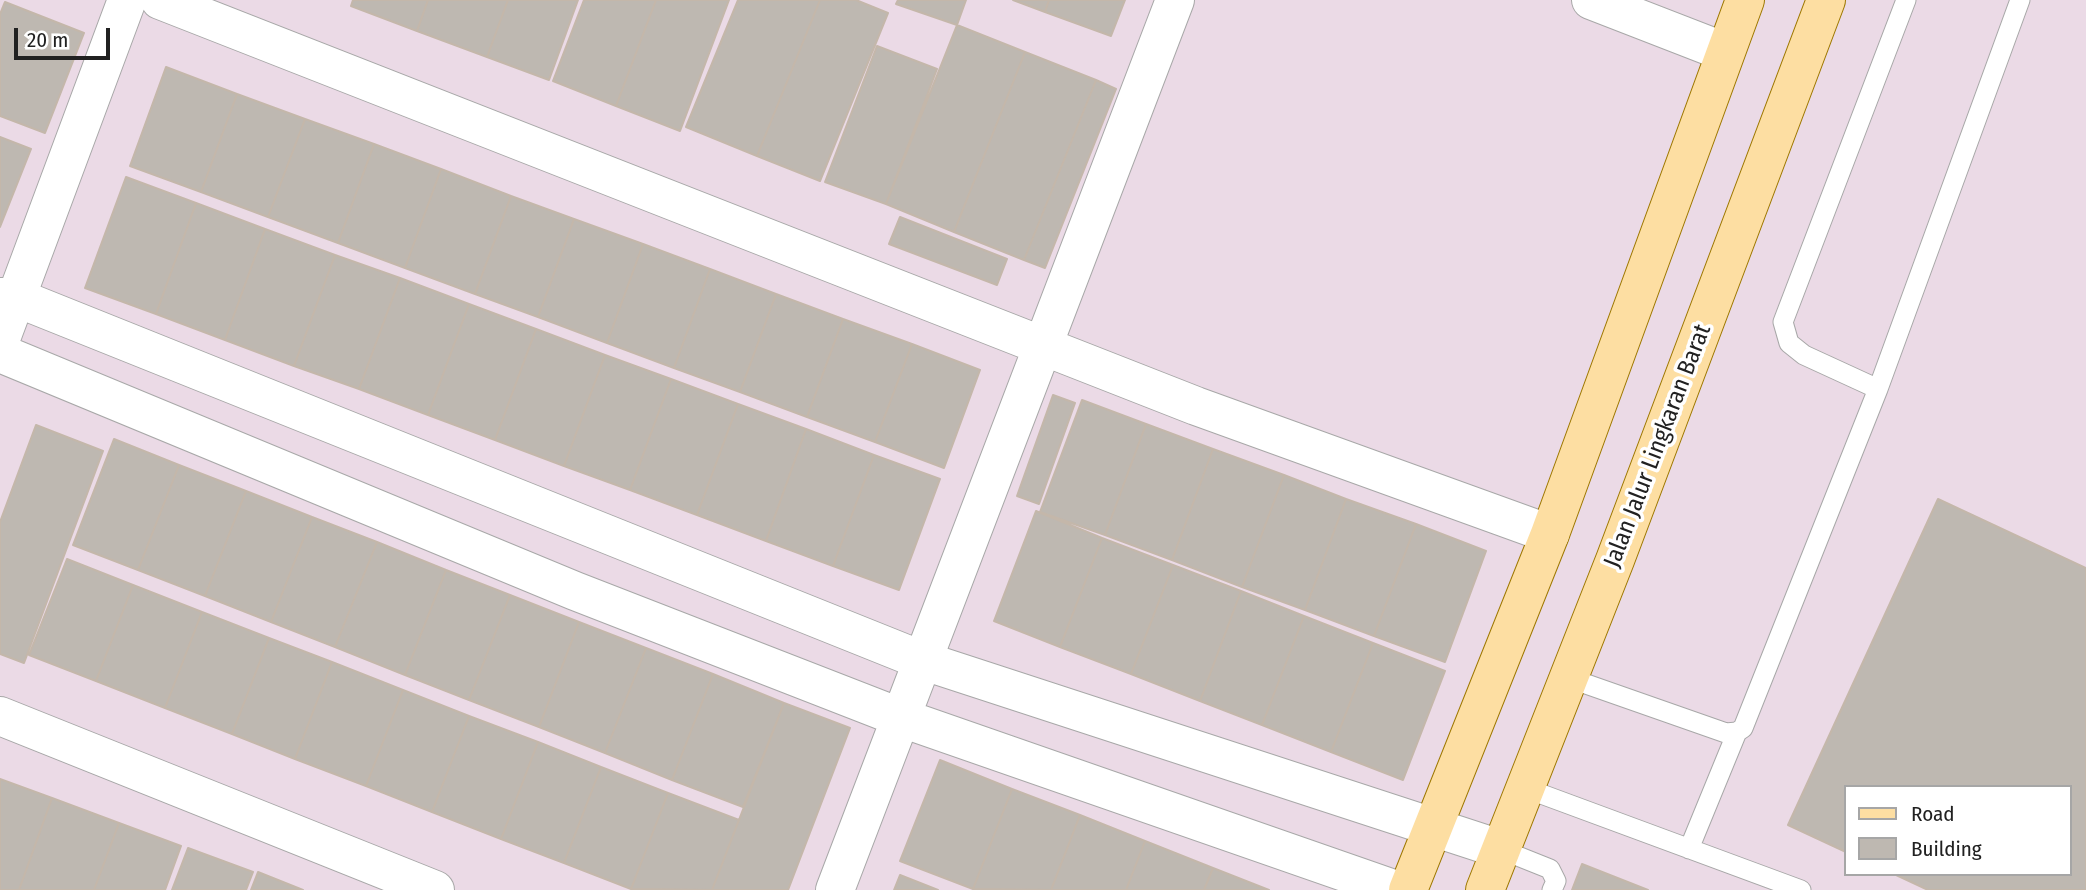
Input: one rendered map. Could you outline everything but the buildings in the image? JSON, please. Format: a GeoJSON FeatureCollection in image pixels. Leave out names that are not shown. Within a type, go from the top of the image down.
{"type":"FeatureCollection","features":[{"type":"Feature","properties":{"kind":"main road"},"geometry":{"type":"LineString","coordinates":[[1408,890],[1550,534],[1745,0]]}},
{"type":"Feature","properties":{"kind":"main road","name":"Jalan Jalur Lingkaran Barat"},"geometry":{"type":"LineString","coordinates":[[1485,890],[1569,678],[1826,0]]}},
{"type":"Feature","properties":{"kind":"street"},"geometry":{"type":"LineString","coordinates":[[0,341],[8,297],[128,0]]}},
{"type":"Feature","properties":{"kind":"street"},"geometry":{"type":"LineString","coordinates":[[160,0],[1196,406],[1550,534]]}},
{"type":"Feature","properties":{"kind":"street"},"geometry":{"type":"LineString","coordinates":[[835,890],[899,716],[1175,0]]}},
{"type":"Feature","properties":{"kind":"street"},"geometry":{"type":"LineString","coordinates":[[1591,0],[1725,52]]}},
{"type":"Feature","properties":{"kind":"street"},"geometry":{"type":"LineString","coordinates":[[8,297],[921,660],[1500,849]]}},
{"type":"Feature","properties":{"kind":"street"},"geometry":{"type":"LineString","coordinates":[[0,353],[575,591],[899,716],[1396,890]]}},
{"type":"Feature","properties":{"kind":"street"},"geometry":{"type":"LineString","coordinates":[[0,716],[435,890]]}},
{"type":"Feature","properties":{"kind":"lane"},"geometry":{"type":"LineString","coordinates":[[1878,388],[1804,355],[1789,343],[1783,322],[1906,0]]}},
{"type":"Feature","properties":{"kind":"lane"},"geometry":{"type":"LineString","coordinates":[[1689,849],[1737,732],[1743,727],[1878,388],[2020,0]]}},
{"type":"Feature","properties":{"kind":"lane"},"geometry":{"type":"LineString","coordinates":[[1569,678],[1726,733],[1737,732]]}},
{"type":"Feature","properties":{"kind":"lane"},"geometry":{"type":"LineString","coordinates":[[1525,788],[1801,890]]}},
{"type":"Feature","properties":{"kind":"lane"},"geometry":{"type":"LineString","coordinates":[[1500,849],[1550,869],[1556,881],[1552,890]]}},
{"type":"Feature","properties":{"kind":"shaded area"},"geometry":{"type":"Polygon","coordinates":[[[0,0],[2086,0],[2086,890],[0,890],[0,0]]]}}]}
